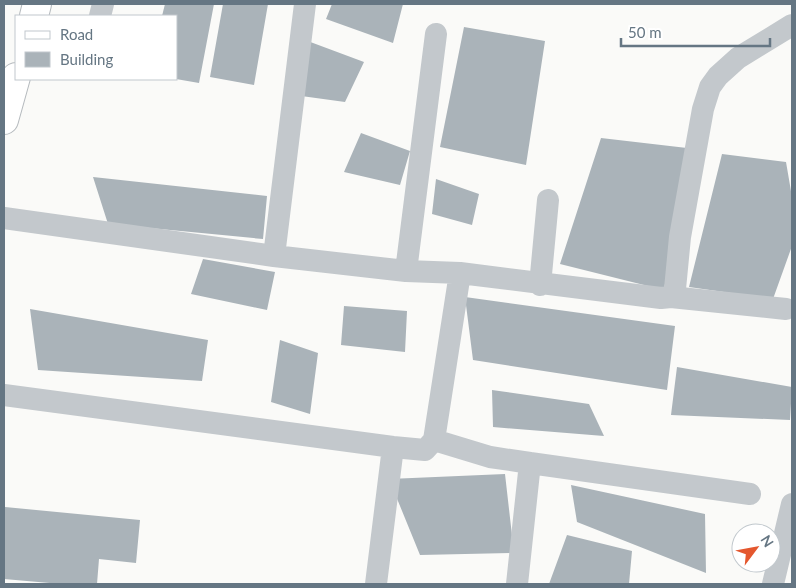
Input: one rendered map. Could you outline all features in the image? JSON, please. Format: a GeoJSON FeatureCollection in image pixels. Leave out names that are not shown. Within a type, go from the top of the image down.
{"type":"FeatureCollection","features":[{"type":"Feature","properties":{"kind":"main road"},"geometry":{"type":"LineString","coordinates":[[4,120],[15,80]]}},
{"type":"Feature","properties":{"kind":"street"},"geometry":{"type":"LineString","coordinates":[[274,256],[305,4]]}},
{"type":"Feature","properties":{"kind":"street"},"geometry":{"type":"LineString","coordinates":[[671,297],[675,289],[680,237],[703,109],[710,86],[738,58],[792,25]]}},
{"type":"Feature","properties":{"kind":"street"},"geometry":{"type":"LineString","coordinates":[[406,271],[436,34]]}},
{"type":"Feature","properties":{"kind":"street"},"geometry":{"type":"LineString","coordinates":[[540,285],[548,200]]}},
{"type":"Feature","properties":{"kind":"street"},"geometry":{"type":"LineString","coordinates":[[4,218],[274,256],[406,271],[460,273],[540,285],[786,309]]}},
{"type":"Feature","properties":{"kind":"street"},"geometry":{"type":"LineString","coordinates":[[4,394],[425,450],[434,440],[460,273]]}},
{"type":"Feature","properties":{"kind":"street"},"geometry":{"type":"LineString","coordinates":[[434,440],[490,457],[750,494]]}},
{"type":"Feature","properties":{"kind":"street"},"geometry":{"type":"LineString","coordinates":[[376,584],[393,447]]}},
{"type":"Feature","properties":{"kind":"street"},"geometry":{"type":"LineString","coordinates":[[517,584],[530,463]]}},
{"type":"Feature","properties":{"kind":"street"},"geometry":{"type":"LineString","coordinates":[[773,584],[792,504]]}},
{"type":"Feature","properties":{"kind":"building"},"geometry":{"type":"Polygon","coordinates":[[[165,4],[214,4],[199,83],[178,79],[178,15],[162,15],[165,4]]]}},
{"type":"Feature","properties":{"kind":"building"},"geometry":{"type":"Polygon","coordinates":[[[223,4],[268,4],[254,85],[210,77],[223,4]]]}},
{"type":"Feature","properties":{"kind":"building"},"geometry":{"type":"Polygon","coordinates":[[[332,4],[403,4],[393,43],[326,19],[332,4]]]}},
{"type":"Feature","properties":{"kind":"building"},"geometry":{"type":"Polygon","coordinates":[[[464,27],[545,41],[526,165],[440,147],[464,27]]]}},
{"type":"Feature","properties":{"kind":"building"},"geometry":{"type":"Polygon","coordinates":[[[305,40],[364,62],[345,102],[294,95],[305,40]]]}},
{"type":"Feature","properties":{"kind":"building"},"geometry":{"type":"Polygon","coordinates":[[[361,133],[410,151],[400,185],[344,172],[361,133]]]}},
{"type":"Feature","properties":{"kind":"building"},"geometry":{"type":"Polygon","coordinates":[[[601,138],[687,148],[664,290],[560,264],[601,138]]]}},
{"type":"Feature","properties":{"kind":"building"},"geometry":{"type":"Polygon","coordinates":[[[722,154],[786,162],[792,197],[792,246],[773,299],[689,287],[722,154]]]}},
{"type":"Feature","properties":{"kind":"building"},"geometry":{"type":"Polygon","coordinates":[[[93,177],[267,196],[263,239],[108,224],[93,177]]]}},
{"type":"Feature","properties":{"kind":"building"},"geometry":{"type":"Polygon","coordinates":[[[436,179],[479,194],[472,225],[432,214],[436,179]]]}},
{"type":"Feature","properties":{"kind":"building"},"geometry":{"type":"Polygon","coordinates":[[[203,259],[275,272],[267,310],[191,294],[203,259]]]}},
{"type":"Feature","properties":{"kind":"building"},"geometry":{"type":"Polygon","coordinates":[[[465,297],[675,326],[667,390],[473,360],[465,297]]]}},
{"type":"Feature","properties":{"kind":"building"},"geometry":{"type":"Polygon","coordinates":[[[344,306],[407,311],[405,352],[341,345],[344,306]]]}},
{"type":"Feature","properties":{"kind":"building"},"geometry":{"type":"Polygon","coordinates":[[[30,309],[208,340],[202,381],[38,370],[30,309]]]}},
{"type":"Feature","properties":{"kind":"building"},"geometry":{"type":"Polygon","coordinates":[[[280,340],[318,353],[310,414],[271,402],[280,340]]]}},
{"type":"Feature","properties":{"kind":"building"},"geometry":{"type":"Polygon","coordinates":[[[677,367],[792,387],[790,420],[671,415],[677,367]]]}},
{"type":"Feature","properties":{"kind":"building"},"geometry":{"type":"Polygon","coordinates":[[[492,390],[589,404],[604,436],[493,427],[492,390]]]}},
{"type":"Feature","properties":{"kind":"building"},"geometry":{"type":"Polygon","coordinates":[[[505,474],[514,553],[420,555],[389,479],[505,474]]]}},
{"type":"Feature","properties":{"kind":"building"},"geometry":{"type":"Polygon","coordinates":[[[571,485],[705,514],[706,573],[577,522],[571,485]]]}},
{"type":"Feature","properties":{"kind":"building"},"geometry":{"type":"Polygon","coordinates":[[[5,507],[140,520],[136,563],[99,559],[97,584],[61,584],[4,579],[5,507]]]}},
{"type":"Feature","properties":{"kind":"building"},"geometry":{"type":"Polygon","coordinates":[[[567,535],[632,551],[629,584],[549,584],[567,535]]]}}]}
